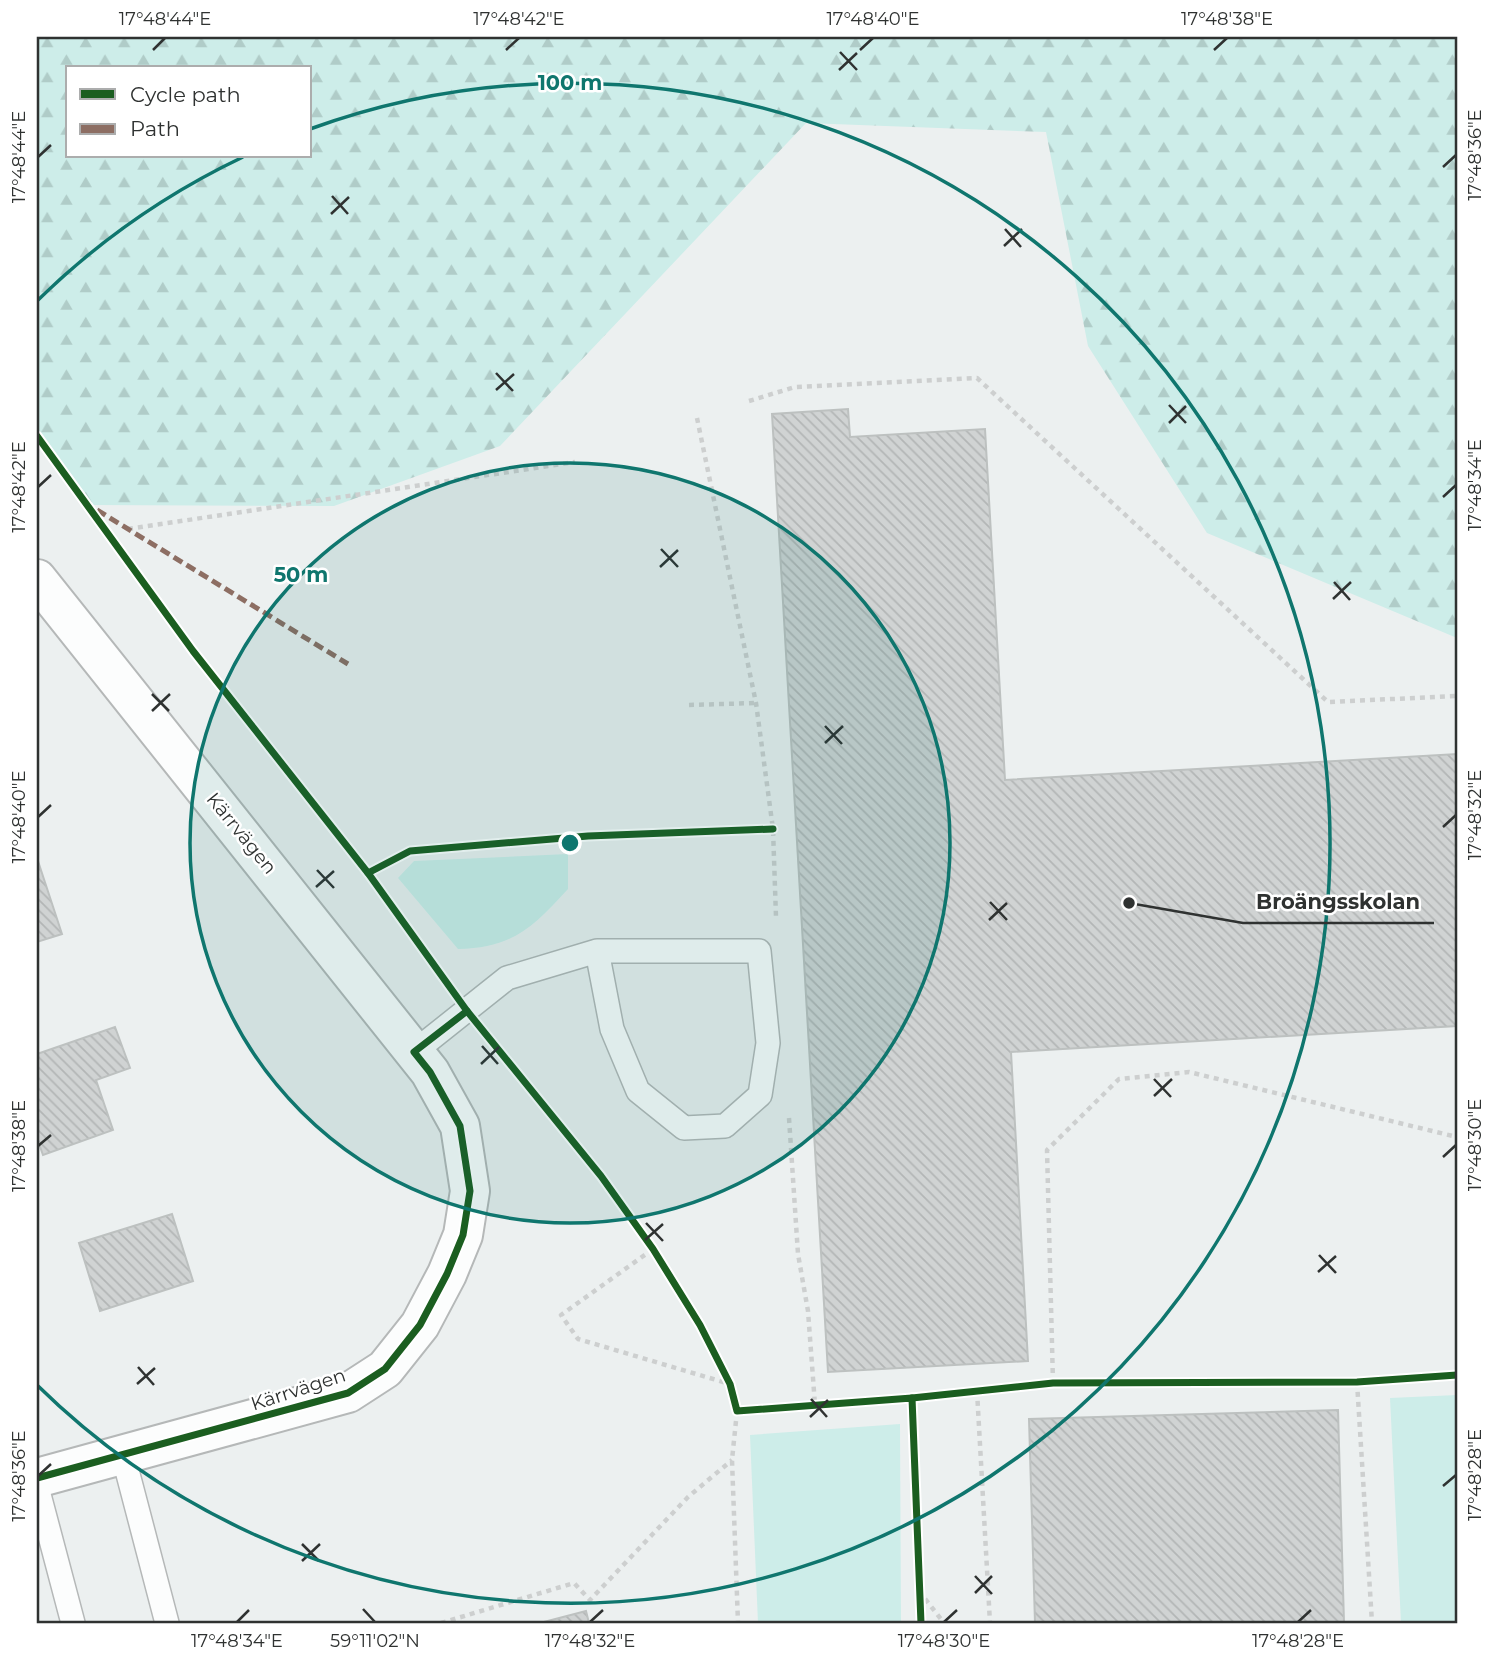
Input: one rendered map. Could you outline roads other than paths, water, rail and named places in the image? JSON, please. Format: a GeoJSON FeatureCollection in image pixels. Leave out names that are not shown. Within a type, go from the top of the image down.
{"type":"FeatureCollection","features":[{"type":"Feature","properties":{"kind":"street","name":"Kärrvägen"},"geometry":{"type":"LineString","coordinates":[[37,579],[430,1072],[460,1126],[470,1191],[463,1235],[447,1274],[420,1325],[385,1369],[348,1393],[37,1478]]}},
{"type":"Feature","properties":{"kind":"lane"},"geometry":{"type":"LineString","coordinates":[[414,1052],[507,978],[597,951],[759,951],[768,1043],[760,1095],[725,1126],[684,1128],[638,1091],[612,1029],[597,951]]}},
{"type":"Feature","properties":{"kind":"lane"},"geometry":{"type":"LineString","coordinates":[[123,1455],[167,1623]]}},
{"type":"Feature","properties":{"kind":"lane"},"geometry":{"type":"LineString","coordinates":[[37,1487],[73,1623]]}},
{"type":"Feature","properties":{"kind":"place","name":"Broängsskolan"},"geometry":{"type":"Point","coordinates":[1129,903]}}]}
